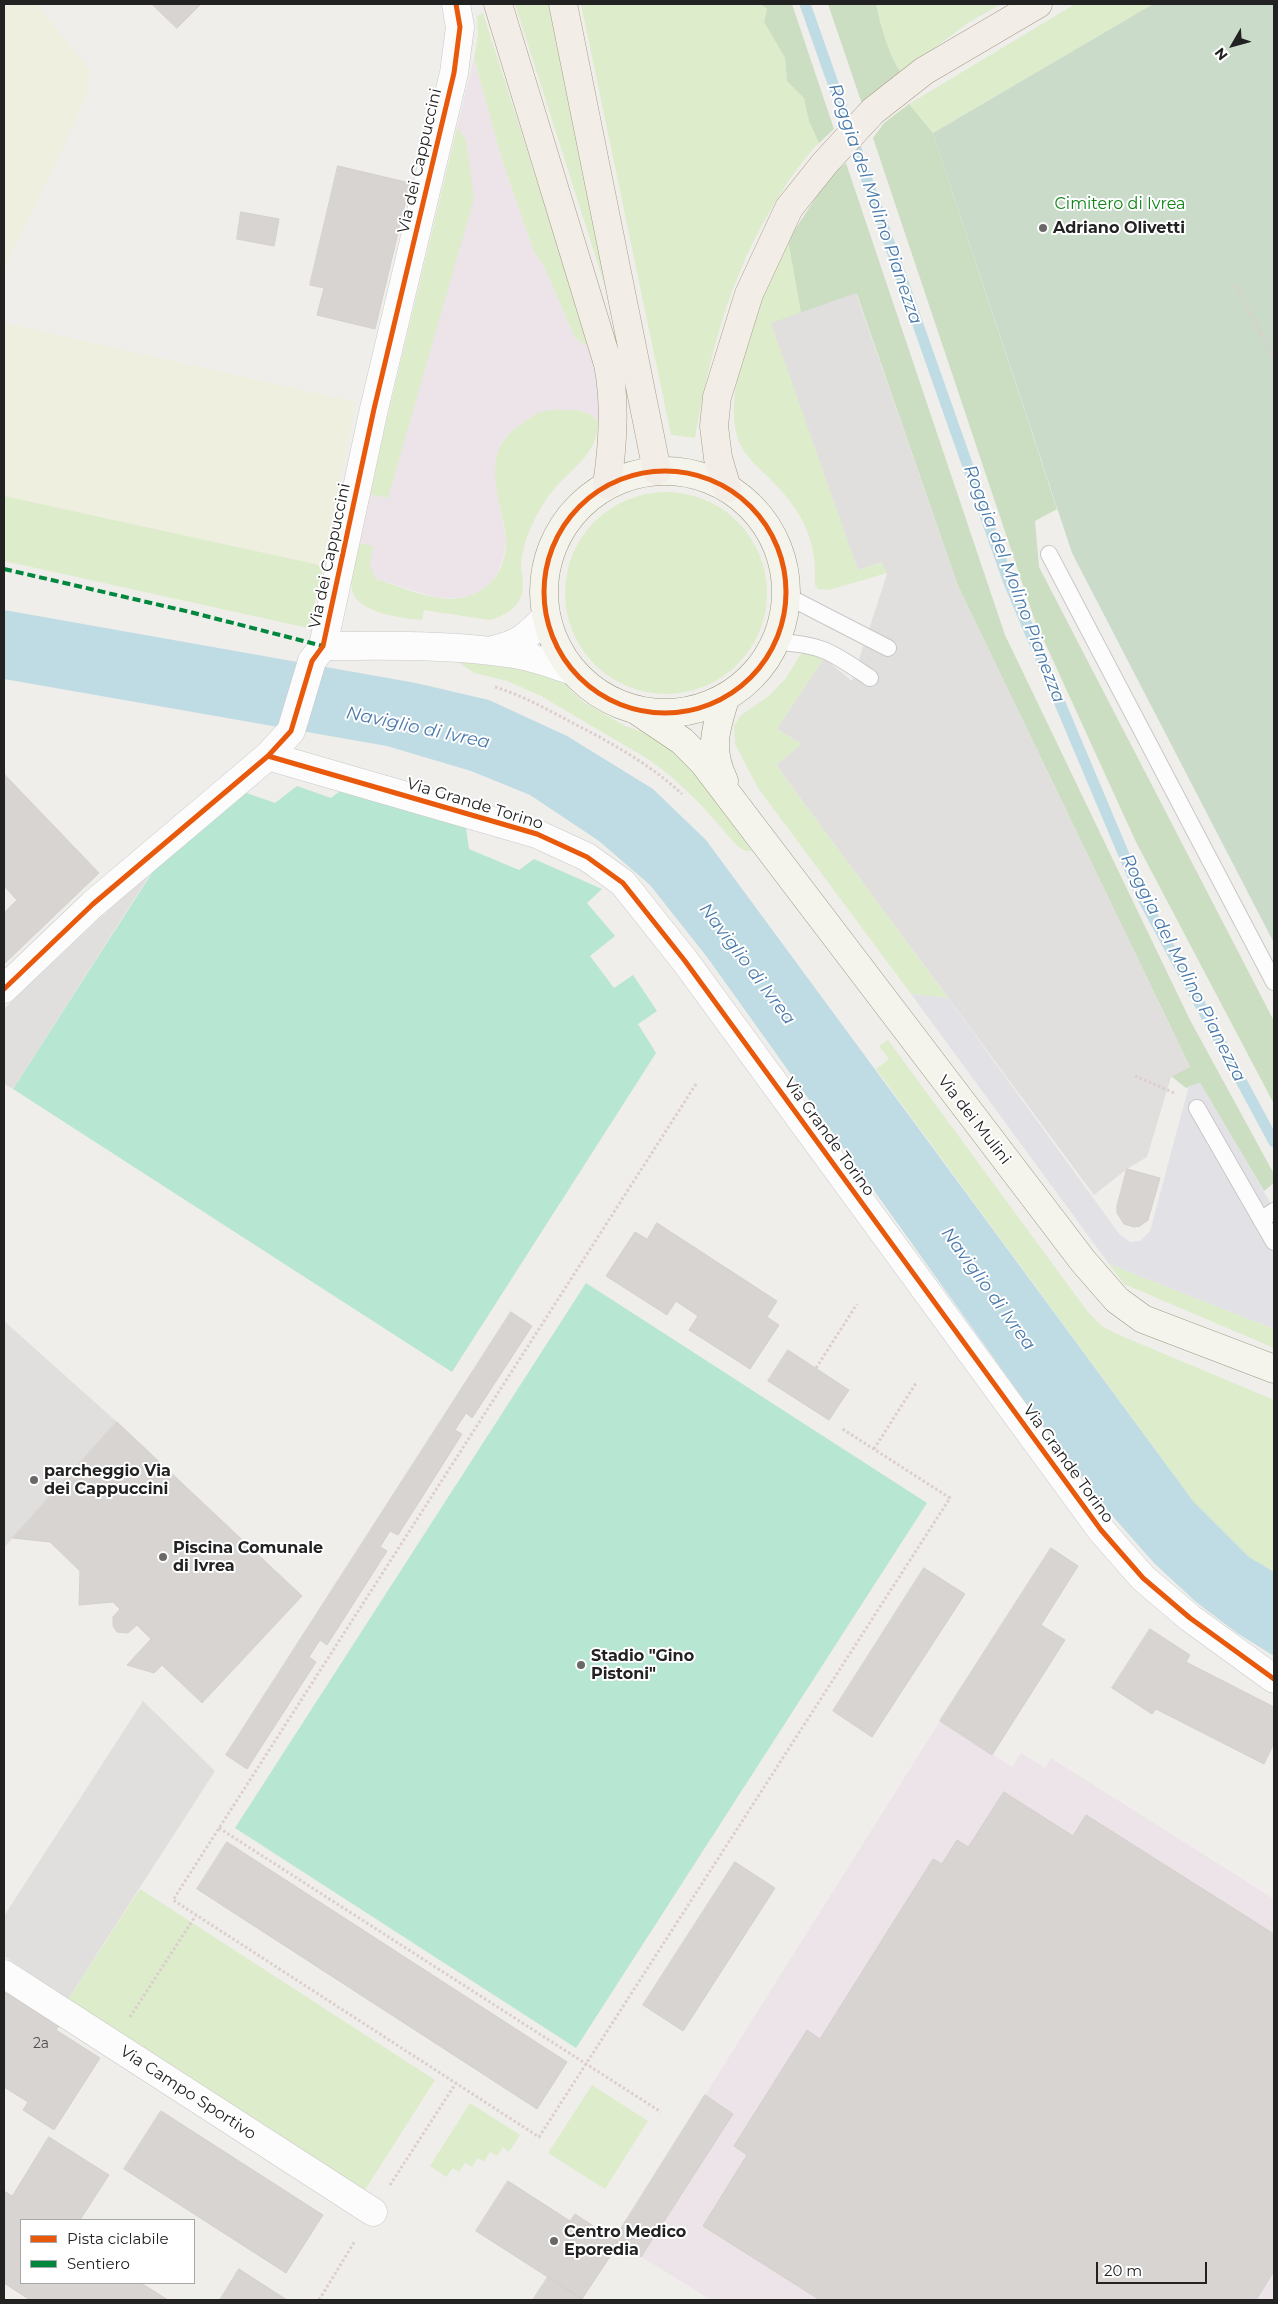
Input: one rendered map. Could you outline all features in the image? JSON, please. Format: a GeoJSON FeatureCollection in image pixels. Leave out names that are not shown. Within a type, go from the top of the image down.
{"type":"FeatureCollection","features":[{"type":"Feature","properties":{"kind":"main road"},"geometry":{"type":"LineString","coordinates":[[498,4],[608,364],[613,391],[611,457],[607,485]]}},
{"type":"Feature","properties":{"kind":"main road"},"geometry":{"type":"LineString","coordinates":[[563,4],[657,471]]}},
{"type":"Feature","properties":{"kind":"main road"},"geometry":{"type":"LineString","coordinates":[[727,488],[718,458],[715,434],[717,396],[749,294],[789,208],[825,163],[873,111],[924,71],[1038,4]]}},
{"type":"Feature","properties":{"kind":"street","name":"Via dei Cappuccini"},"geometry":{"type":"LineString","coordinates":[[4,988],[93,904],[268,756],[291,731],[318,653],[454,73],[460,27],[456,4]]}},
{"type":"Feature","properties":{"kind":"street"},"geometry":{"type":"LineString","coordinates":[[657,471],[682,472],[705,477],[727,488],[753,507],[772,533],[783,564],[787,596],[784,619],[777,642],[764,664],[746,684],[724,699],[696,710],[666,714],[636,710],[612,701],[573,671],[556,646],[546,617],[544,586],[549,555],[559,534],[582,503],[607,485],[631,475],[657,471]]}},
{"type":"Feature","properties":{"kind":"street"},"geometry":{"type":"LineString","coordinates":[[489,651],[510,646],[527,637],[546,617]]}},
{"type":"Feature","properties":{"kind":"street"},"geometry":{"type":"LineString","coordinates":[[318,653],[413,646],[489,651],[535,658],[573,671]]}},
{"type":"Feature","properties":{"kind":"street","name":"Via dei Mulini"},"geometry":{"type":"LineString","coordinates":[[724,699],[715,729],[714,750],[719,770],[732,798]]}},
{"type":"Feature","properties":{"kind":"street","name":"Via dei Mulini"},"geometry":{"type":"LineString","coordinates":[[636,710],[682,741],[703,762],[1083,1261],[1117,1300],[1143,1319],[1274,1369]]}},
{"type":"Feature","properties":{"kind":"street","name":"Via Grande Torino"},"geometry":{"type":"LineString","coordinates":[[268,756],[537,834],[587,857],[623,883],[670,940],[1101,1530],[1143,1578],[1190,1618],[1274,1679]]}},
{"type":"Feature","properties":{"kind":"street","name":"Via Campo Sportivo"},"geometry":{"type":"LineString","coordinates":[[4,1974],[373,2212]]}},
{"type":"Feature","properties":{"kind":"lane"},"geometry":{"type":"LineString","coordinates":[[1050,554],[1274,982]]}},
{"type":"Feature","properties":{"kind":"lane"},"geometry":{"type":"LineString","coordinates":[[787,596],[888,648]]}},
{"type":"Feature","properties":{"kind":"lane"},"geometry":{"type":"LineString","coordinates":[[777,642],[804,643],[819,646],[870,678]]}},
{"type":"Feature","properties":{"kind":"lane"},"geometry":{"type":"LineString","coordinates":[[1197,1108],[1268,1216],[1274,1242]]}},
{"type":"Feature","properties":{"kind":"path"},"geometry":{"type":"LineString","coordinates":[[1236,285],[1274,359]]}},
{"type":"Feature","properties":{"kind":"path"},"geometry":{"type":"LineString","coordinates":[[490,686],[541,706],[595,734],[638,761],[689,800]]}},
{"type":"Feature","properties":{"kind":"path"},"geometry":{"type":"LineString","coordinates":[[1135,1076],[1186,1099],[1197,1108]]}},
{"type":"Feature","properties":{"kind":"path"},"geometry":{"type":"LineString","coordinates":[[696,1084],[173,1900],[539,2137],[950,1498],[841,1428]]}},
{"type":"Feature","properties":{"kind":"path"},"geometry":{"type":"LineString","coordinates":[[816,1368],[857,1304]]}},
{"type":"Feature","properties":{"kind":"path"},"geometry":{"type":"LineString","coordinates":[[874,1449],[916,1383]]}},
{"type":"Feature","properties":{"kind":"path"},"geometry":{"type":"LineString","coordinates":[[219,1828],[661,2112]]}},
{"type":"Feature","properties":{"kind":"path"},"geometry":{"type":"LineString","coordinates":[[126,2024],[196,1915]]}},
{"type":"Feature","properties":{"kind":"path"},"geometry":{"type":"LineString","coordinates":[[319,2300],[456,2083]]}},
{"type":"Feature","properties":{"kind":"shaded area"},"geometry":{"type":"Polygon","coordinates":[[[474,58],[502,160],[534,252],[543,264],[575,338],[591,349],[600,376],[598,421],[590,414],[578,410],[543,411],[510,432],[500,445],[495,463],[497,491],[506,540],[504,556],[497,574],[489,587],[476,594],[459,598],[438,598],[376,579],[357,543],[369,494],[388,498],[466,139],[457,128],[474,58]]]}},
{"type":"Feature","properties":{"kind":"shaded area"},"geometry":{"type":"Polygon","coordinates":[[[856,293],[958,586],[1190,1067],[1171,1077],[1147,1157],[1127,1169],[1094,1195],[776,765],[802,744],[777,729],[824,658],[852,681],[887,574],[882,562],[858,570],[771,323],[856,293]]]}},
{"type":"Feature","properties":{"kind":"shaded area"},"geometry":{"type":"Polygon","coordinates":[[[156,865],[13,1089],[4,1084],[4,1009],[156,865]]]}},
{"type":"Feature","properties":{"kind":"shaded area"},"geometry":{"type":"Polygon","coordinates":[[[911,994],[948,998],[1120,1235],[1130,1242],[1140,1241],[1150,1231],[1189,1086],[1200,1083],[1274,1209],[1274,1329],[1109,1264],[911,994]]]}},
{"type":"Feature","properties":{"kind":"shaded area","name":"parcheggio Via dei Cappuccini"},"geometry":{"type":"Polygon","coordinates":[[[4,1321],[117,1422],[4,1548],[4,1321]]]}},
{"type":"Feature","properties":{"kind":"shaded area"},"geometry":{"type":"Polygon","coordinates":[[[143,1701],[215,1771],[68,1999],[4,1956],[4,1916],[143,1701]]]}},
{"type":"Feature","properties":{"kind":"shaded area"},"geometry":{"type":"Polygon","coordinates":[[[940,1721],[1012,1767],[1021,1753],[1045,1768],[1051,1758],[1274,1899],[1274,2300],[711,2300],[614,2240],[940,1721]]]}},
{"type":"Feature","properties":{"kind":"green space"},"geometry":{"type":"Polygon","coordinates":[[[4,4],[36,4],[90,70],[87,95],[4,270],[4,4]]]}},
{"type":"Feature","properties":{"kind":"green space"},"geometry":{"type":"Polygon","coordinates":[[[515,4],[550,4],[625,349],[515,4]]]}},
{"type":"Feature","properties":{"kind":"green space"},"geometry":{"type":"Polygon","coordinates":[[[581,4],[760,4],[767,9],[764,22],[785,58],[787,81],[805,98],[809,121],[819,143],[785,186],[746,257],[734,286],[715,345],[695,438],[671,435],[581,4]]]}},
{"type":"Feature","properties":{"kind":"green space"},"geometry":{"type":"Polygon","coordinates":[[[760,4],[792,4],[834,129],[819,143],[809,121],[804,98],[787,81],[785,58],[764,22],[767,9],[760,4]]]}},
{"type":"Feature","properties":{"kind":"green space"},"geometry":{"type":"Polygon","coordinates":[[[828,4],[876,4],[892,57],[901,73],[862,104],[828,4]]]}},
{"type":"Feature","properties":{"kind":"green space"},"geometry":{"type":"Polygon","coordinates":[[[876,4],[1001,4],[968,23],[901,73],[892,57],[876,4]]]}},
{"type":"Feature","properties":{"kind":"green space"},"geometry":{"type":"Polygon","coordinates":[[[1075,4],[1153,4],[933,133],[909,104],[1075,4]]]}},
{"type":"Feature","properties":{"kind":"green space","name":"Cimitero di Ivrea"},"geometry":{"type":"Polygon","coordinates":[[[1153,4],[1274,4],[1274,943],[1072,553],[933,133],[1153,4]]]}},
{"type":"Feature","properties":{"kind":"green space"},"geometry":{"type":"Polygon","coordinates":[[[483,13],[591,349],[575,338],[543,264],[534,252],[502,160],[474,58],[478,36],[477,16],[483,13]]]}},
{"type":"Feature","properties":{"kind":"green space"},"geometry":{"type":"Polygon","coordinates":[[[909,104],[933,133],[1057,509],[1035,521],[1039,567],[1274,1021],[1274,1104],[1136,842],[1035,621],[873,138],[884,123],[909,104]]]}},
{"type":"Feature","properties":{"kind":"green space"},"geometry":{"type":"Polygon","coordinates":[[[457,128],[466,139],[474,199],[388,498],[369,494],[457,128]]]}},
{"type":"Feature","properties":{"kind":"green space"},"geometry":{"type":"Polygon","coordinates":[[[846,163],[1005,635],[1190,1020],[1274,1174],[1274,1183],[1264,1191],[1200,1083],[1186,1088],[1171,1076],[1190,1067],[958,586],[857,294],[801,313],[788,240],[830,176],[846,163]]]}},
{"type":"Feature","properties":{"kind":"green space"},"geometry":{"type":"Polygon","coordinates":[[[788,240],[801,313],[772,323],[858,570],[883,562],[887,573],[829,590],[818,589],[815,585],[814,555],[801,518],[784,495],[744,451],[736,430],[734,410],[735,389],[745,345],[765,281],[788,240]]]}},
{"type":"Feature","properties":{"kind":"green space"},"geometry":{"type":"Polygon","coordinates":[[[4,323],[356,402],[324,566],[4,496],[4,323]]]}},
{"type":"Feature","properties":{"kind":"green space"},"geometry":{"type":"Polygon","coordinates":[[[552,410],[578,410],[590,414],[598,421],[594,442],[583,459],[551,493],[534,520],[522,555],[523,591],[521,598],[513,608],[502,616],[489,620],[424,610],[422,620],[383,614],[364,606],[357,600],[353,593],[351,581],[357,543],[373,546],[370,566],[376,579],[407,590],[431,597],[453,599],[466,597],[487,586],[501,567],[505,554],[506,540],[495,469],[498,451],[502,443],[515,429],[539,413],[552,410]]]}},
{"type":"Feature","properties":{"kind":"green space"},"geometry":{"type":"Polygon","coordinates":[[[666,492],[686,494],[705,500],[722,509],[744,529],[759,554],[765,573],[767,593],[765,613],[759,632],[750,649],[730,671],[705,686],[686,692],[666,694],[646,692],[627,686],[610,677],[588,657],[573,632],[567,613],[565,593],[567,573],[573,554],[582,537],[602,515],[627,500],[646,494],[666,492]]]}},
{"type":"Feature","properties":{"kind":"green space"},"geometry":{"type":"Polygon","coordinates":[[[4,496],[324,566],[308,628],[4,561],[4,496]]]}},
{"type":"Feature","properties":{"kind":"green space"},"geometry":{"type":"Polygon","coordinates":[[[808,650],[824,658],[777,729],[803,744],[776,765],[948,998],[911,994],[758,788],[735,744],[734,726],[740,716],[769,696],[786,678],[800,655],[808,650]]]}},
{"type":"Feature","properties":{"kind":"green space"},"geometry":{"type":"Polygon","coordinates":[[[457,661],[537,667],[556,673],[572,692],[585,703],[625,726],[649,734],[685,760],[752,851],[745,851],[737,846],[673,778],[648,759],[541,696],[507,681],[474,673],[457,661]]]}},
{"type":"Feature","properties":{"kind":"green space"},"geometry":{"type":"Polygon","coordinates":[[[297,786],[331,798],[340,791],[466,828],[469,849],[519,870],[534,859],[602,889],[587,903],[615,936],[590,956],[614,988],[633,975],[657,1011],[638,1024],[656,1053],[452,1372],[13,1089],[157,865],[244,792],[275,803],[297,786]]]}},
{"type":"Feature","properties":{"kind":"green space"},"geometry":{"type":"Polygon","coordinates":[[[888,1040],[1088,1312],[1102,1326],[1274,1400],[1274,1572],[1249,1557],[1193,1501],[876,1069],[889,1059],[879,1046],[888,1040]]]}},
{"type":"Feature","properties":{"kind":"green space"},"geometry":{"type":"Polygon","coordinates":[[[1109,1264],[1274,1329],[1274,1348],[1124,1284],[1109,1264]]]}},
{"type":"Feature","properties":{"kind":"green space","name":"Stadio \"Gino Pistoni\""},"geometry":{"type":"Polygon","coordinates":[[[586,1283],[927,1503],[576,2048],[235,1828],[586,1283]]]}},
{"type":"Feature","properties":{"kind":"green space"},"geometry":{"type":"Polygon","coordinates":[[[140,1889],[435,2080],[365,2190],[68,1999],[140,1889]]]}},
{"type":"Feature","properties":{"kind":"green space"},"geometry":{"type":"Polygon","coordinates":[[[592,2085],[648,2121],[605,2189],[548,2153],[592,2085]]]}},
{"type":"Feature","properties":{"kind":"green space"},"geometry":{"type":"Polygon","coordinates":[[[470,2103],[520,2135],[509,2152],[503,2147],[497,2156],[490,2152],[484,2162],[478,2158],[472,2167],[465,2163],[459,2172],[453,2168],[446,2177],[430,2166],[470,2103]]]}},
{"type":"Feature","properties":{"kind":"water","name":"Naviglio di Ivrea"},"geometry":{"type":"Polygon","coordinates":[[[4,610],[416,683],[489,700],[567,736],[653,789],[706,840],[1193,1501],[1249,1557],[1274,1572],[1274,1656],[1237,1633],[1196,1602],[1154,1563],[1109,1512],[1036,1417],[707,957],[650,885],[599,841],[530,795],[471,771],[387,746],[4,679],[4,610]]]}},
{"type":"Feature","properties":{"kind":"building"},"geometry":{"type":"Polygon","coordinates":[[[152,4],[201,4],[177,28],[152,4]]]}},
{"type":"Feature","properties":{"kind":"building"},"geometry":{"type":"Polygon","coordinates":[[[338,166],[410,183],[375,329],[317,315],[324,288],[310,285],[338,166]]]}},
{"type":"Feature","properties":{"kind":"building"},"geometry":{"type":"Polygon","coordinates":[[[241,212],[279,219],[274,246],[237,239],[241,212]]]}},
{"type":"Feature","properties":{"kind":"building"},"geometry":{"type":"Polygon","coordinates":[[[4,774],[99,873],[4,964],[4,913],[17,900],[4,886],[4,774]]]}},
{"type":"Feature","properties":{"kind":"building"},"geometry":{"type":"Polygon","coordinates":[[[1127,1169],[1160,1178],[1148,1220],[1140,1226],[1134,1227],[1124,1224],[1117,1213],[1117,1206],[1127,1169]]]}},
{"type":"Feature","properties":{"kind":"building"},"geometry":{"type":"Polygon","coordinates":[[[657,1223],[777,1301],[767,1317],[779,1325],[750,1369],[689,1330],[698,1316],[676,1301],[667,1315],[606,1276],[635,1232],[647,1239],[657,1223]]]}},
{"type":"Feature","properties":{"kind":"building"},"geometry":{"type":"Polygon","coordinates":[[[511,1312],[532,1326],[472,1418],[466,1413],[455,1430],[462,1434],[398,1535],[390,1531],[380,1547],[387,1551],[327,1645],[320,1640],[309,1657],[316,1662],[247,1769],[226,1755],[511,1312]]]}},
{"type":"Feature","properties":{"kind":"building"},"geometry":{"type":"Polygon","coordinates":[[[788,1350],[849,1390],[829,1420],[768,1381],[788,1350]]]}},
{"type":"Feature","properties":{"kind":"building","name":"Piscina Comunale di Ivrea"},"geometry":{"type":"Polygon","coordinates":[[[117,1422],[302,1596],[202,1703],[162,1665],[154,1673],[127,1665],[151,1639],[137,1625],[128,1633],[117,1632],[113,1626],[113,1617],[120,1609],[113,1602],[79,1605],[80,1571],[50,1542],[13,1538],[117,1422]]]}},
{"type":"Feature","properties":{"kind":"building"},"geometry":{"type":"Polygon","coordinates":[[[1051,1548],[1078,1566],[1041,1625],[1065,1640],[992,1755],[940,1721],[1051,1548]]]}},
{"type":"Feature","properties":{"kind":"building"},"geometry":{"type":"Polygon","coordinates":[[[924,1568],[965,1594],[872,1737],[833,1711],[924,1568]]]}},
{"type":"Feature","properties":{"kind":"building"},"geometry":{"type":"Polygon","coordinates":[[[1150,1629],[1190,1655],[1186,1662],[1274,1707],[1274,1743],[1264,1764],[1156,1709],[1152,1714],[1112,1688],[1150,1629]]]}},
{"type":"Feature","properties":{"kind":"building"},"geometry":{"type":"Polygon","coordinates":[[[1004,1792],[1073,1836],[1086,1815],[1274,1934],[1274,2271],[1256,2300],[820,2300],[703,2226],[747,2155],[734,2146],[807,2030],[820,2039],[933,1859],[942,1864],[957,1840],[968,1847],[1004,1792]]]}},
{"type":"Feature","properties":{"kind":"building"},"geometry":{"type":"Polygon","coordinates":[[[227,1842],[567,2062],[537,2109],[197,1889],[227,1842]]]}},
{"type":"Feature","properties":{"kind":"building"},"geometry":{"type":"Polygon","coordinates":[[[735,1862],[775,1888],[683,2031],[643,2005],[735,1862]]]}},
{"type":"Feature","properties":{"kind":"building"},"geometry":{"type":"Polygon","coordinates":[[[4,1982],[63,2020],[56,2030],[100,2058],[54,2130],[23,2110],[28,2102],[4,2087],[4,1982]]]}},
{"type":"Feature","properties":{"kind":"building"},"geometry":{"type":"Polygon","coordinates":[[[705,2095],[733,2114],[641,2257],[614,2240],[705,2095]]]}},
{"type":"Feature","properties":{"kind":"building"},"geometry":{"type":"Polygon","coordinates":[[[161,2111],[323,2215],[286,2273],[124,2169],[161,2111]]]}},
{"type":"Feature","properties":{"kind":"building"},"geometry":{"type":"Polygon","coordinates":[[[49,2137],[109,2175],[81,2219],[20,2219],[20,2284],[143,2284],[168,2300],[30,2300],[4,2283],[4,2191],[12,2196],[49,2137]]]}},
{"type":"Feature","properties":{"kind":"building","name":"Centro Medico Eporedia"},"geometry":{"type":"Polygon","coordinates":[[[508,2181],[570,2221],[575,2214],[619,2243],[582,2299],[476,2231],[508,2181]]]}},
{"type":"Feature","properties":{"kind":"building"},"geometry":{"type":"Polygon","coordinates":[[[239,2269],[287,2300],[220,2300],[239,2269]]]}},
{"type":"Feature","properties":{"kind":"building"},"geometry":{"type":"Polygon","coordinates":[[[548,2277],[582,2299],[584,2300],[533,2300],[548,2277]]]}},
{"type":"Feature","properties":{"kind":"waterway","name":"Roggia del Molino Pianezza"},"geometry":{"type":"LineString","coordinates":[[805,4],[1008,580],[1140,893],[1274,1142]]}},
{"type":"Feature","properties":{"kind":"marked path"},"geometry":{"type":"LineString","coordinates":[[4,569],[190,612],[323,646]]}},
{"type":"Feature","properties":{"kind":"cycle path"},"geometry":{"type":"LineString","coordinates":[[4,989],[93,904],[268,756],[291,731],[312,661],[323,646],[374,409],[454,73],[460,27],[456,4]]}},
{"type":"Feature","properties":{"kind":"cycle path"},"geometry":{"type":"LineString","coordinates":[[653,471],[677,471],[700,476],[722,485],[751,506],[766,525],[777,546],[784,568],[786,592],[784,616],[777,638],[766,659],[751,678],[722,699],[700,708],[677,713],[653,713],[630,708],[608,699],[588,686],[571,669],[558,649],[549,627],[544,604],[544,580],[549,557],[558,535],[571,515],[588,498],[608,485],[630,476],[653,471]]}},
{"type":"Feature","properties":{"kind":"cycle path"},"geometry":{"type":"LineString","coordinates":[[268,756],[537,834],[587,857],[623,883],[685,961],[1101,1530],[1143,1578],[1190,1618],[1274,1679]]}},
{"type":"Feature","properties":{"kind":"place","name":"Adriano Olivetti"},"geometry":{"type":"Point","coordinates":[1043,228]}},
{"type":"Feature","properties":{"kind":"place","name":"parcheggio Via dei Cappuccini"},"geometry":{"type":"Point","coordinates":[34,1480]}},
{"type":"Feature","properties":{"kind":"place","name":"Piscina Comunale di Ivrea"},"geometry":{"type":"Point","coordinates":[163,1557]}},
{"type":"Feature","properties":{"kind":"place","name":"Stadio \"Gino Pistoni\""},"geometry":{"type":"Point","coordinates":[581,1665]}},
{"type":"Feature","properties":{"kind":"place","name":"Centro Medico Eporedia"},"geometry":{"type":"Point","coordinates":[554,2241]}}]}
